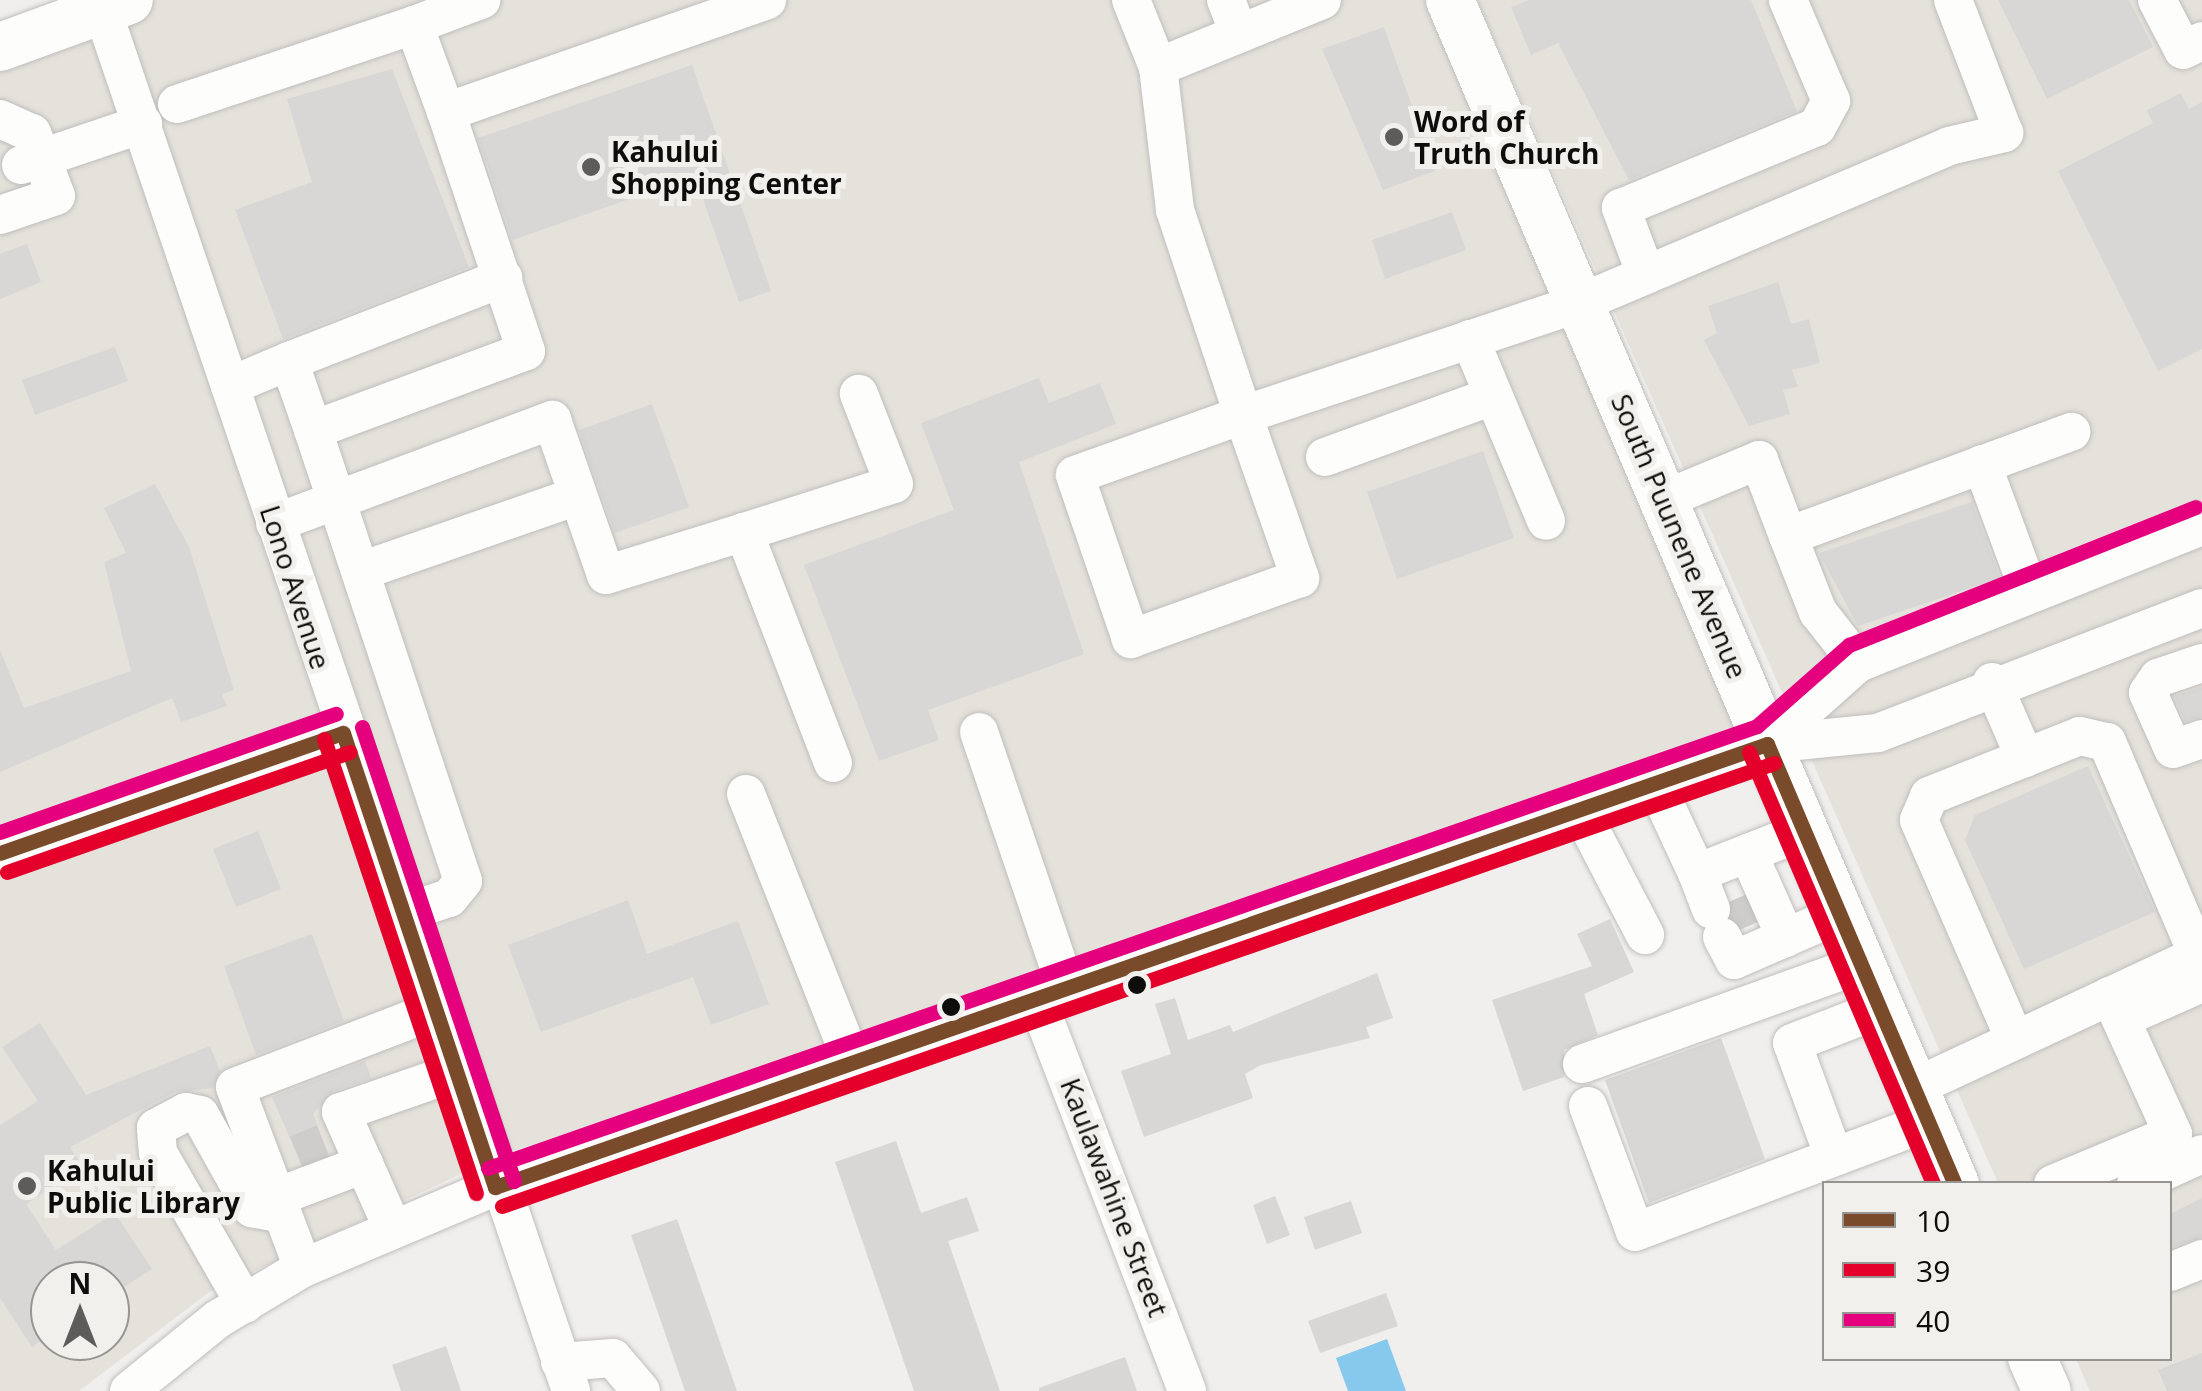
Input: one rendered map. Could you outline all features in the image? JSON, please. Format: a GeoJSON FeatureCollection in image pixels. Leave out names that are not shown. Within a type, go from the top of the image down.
{"type":"FeatureCollection","features":[{"type":"Feature","properties":{"kind":"main road","name":"South Puunene Avenue"},"geometry":{"type":"LineString","coordinates":[[1450,0],[1665,499],[1877,1010],[1954,1181]]}},
{"type":"Feature","properties":{"kind":"main road"},"geometry":{"type":"LineString","coordinates":[[0,46],[110,3]]}},
{"type":"Feature","properties":{"kind":"main road"},"geometry":{"type":"LineString","coordinates":[[2033,1361],[2047,1391]]}},
{"type":"Feature","properties":{"kind":"street"},"geometry":{"type":"LineString","coordinates":[[177,104],[481,0]]}},
{"type":"Feature","properties":{"kind":"street"},"geometry":{"type":"LineString","coordinates":[[446,112],[726,8],[768,0]]}},
{"type":"Feature","properties":{"kind":"street"},"geometry":{"type":"LineString","coordinates":[[1130,0],[1158,67],[1175,210],[1243,415],[1300,578],[1131,639],[1075,475],[1243,415],[1580,303],[1949,146],[2004,133],[1953,0]]}},
{"type":"Feature","properties":{"kind":"street"},"geometry":{"type":"LineString","coordinates":[[1158,67],[1232,17],[1322,0]]}},
{"type":"Feature","properties":{"kind":"street"},"geometry":{"type":"LineString","coordinates":[[1646,275],[1621,208],[1818,127],[1830,101],[1788,0]]}},
{"type":"Feature","properties":{"kind":"street"},"geometry":{"type":"LineString","coordinates":[[2156,0],[2182,50],[2202,40]]}},
{"type":"Feature","properties":{"kind":"street","name":"Lono Avenue"},"geometry":{"type":"LineString","coordinates":[[110,3],[143,124],[343,733],[495,1187],[565,1377]]}},
{"type":"Feature","properties":{"kind":"street"},"geometry":{"type":"LineString","coordinates":[[313,430],[526,351],[414,25]]}},
{"type":"Feature","properties":{"kind":"street"},"geometry":{"type":"LineString","coordinates":[[0,119],[32,133],[31,162],[56,196],[0,216]]}},
{"type":"Feature","properties":{"kind":"street"},"geometry":{"type":"LineString","coordinates":[[31,162],[143,124]]}},
{"type":"Feature","properties":{"kind":"street"},"geometry":{"type":"LineString","coordinates":[[230,386],[503,278]]}},
{"type":"Feature","properties":{"kind":"street"},"geometry":{"type":"LineString","coordinates":[[1470,339],[1546,521]]}},
{"type":"Feature","properties":{"kind":"street"},"geometry":{"type":"LineString","coordinates":[[289,362],[462,881],[448,898],[403,913]]}},
{"type":"Feature","properties":{"kind":"street"},"geometry":{"type":"LineString","coordinates":[[275,523],[552,420],[606,575],[894,484],[858,394]]}},
{"type":"Feature","properties":{"kind":"street"},"geometry":{"type":"LineString","coordinates":[[1325,457],[1493,396]]}},
{"type":"Feature","properties":{"kind":"street"},"geometry":{"type":"LineString","coordinates":[[1788,536],[2071,432]]}},
{"type":"Feature","properties":{"kind":"street"},"geometry":{"type":"LineString","coordinates":[[1665,499],[1758,460],[1818,612],[1858,663]]}},
{"type":"Feature","properties":{"kind":"street"},"geometry":{"type":"LineString","coordinates":[[1982,464],[2029,591]]}},
{"type":"Feature","properties":{"kind":"street"},"geometry":{"type":"LineString","coordinates":[[361,571],[578,496]]}},
{"type":"Feature","properties":{"kind":"street"},"geometry":{"type":"LineString","coordinates":[[1768,744],[1858,663],[2029,591],[2202,526]]}},
{"type":"Feature","properties":{"kind":"street"},"geometry":{"type":"LineString","coordinates":[[744,532],[833,763]]}},
{"type":"Feature","properties":{"kind":"street"},"geometry":{"type":"LineString","coordinates":[[130,1391],[246,1304],[304,1268],[495,1187],[1053,999],[1768,744],[1878,733],[1992,682],[2202,608]]}},
{"type":"Feature","properties":{"kind":"street"},"geometry":{"type":"LineString","coordinates":[[2122,637],[2173,749],[2202,738]]}},
{"type":"Feature","properties":{"kind":"street"},"geometry":{"type":"LineString","coordinates":[[2148,693],[2158,678],[2202,663]]}},
{"type":"Feature","properties":{"kind":"street"},"geometry":{"type":"LineString","coordinates":[[1992,682],[2025,758]]}},
{"type":"Feature","properties":{"kind":"street","name":"Kaulawahine Street"},"geometry":{"type":"LineString","coordinates":[[979,732],[1053,999],[1187,1391]]}},
{"type":"Feature","properties":{"kind":"street"},"geometry":{"type":"LineString","coordinates":[[0,853],[343,733]]}},
{"type":"Feature","properties":{"kind":"street"},"geometry":{"type":"LineString","coordinates":[[1588,1106],[1635,1232],[1834,1158],[2015,1040],[2115,1008],[2201,964],[2107,742],[2080,736],[1930,796],[1919,820],[2015,1040]]}},
{"type":"Feature","properties":{"kind":"street"},"geometry":{"type":"LineString","coordinates":[[1656,783],[1720,864],[1773,998]]}},
{"type":"Feature","properties":{"kind":"street"},"geometry":{"type":"LineString","coordinates":[[746,794],[854,1067]]}},
{"type":"Feature","properties":{"kind":"street"},"geometry":{"type":"LineString","coordinates":[[1580,810],[1645,934]]}},
{"type":"Feature","properties":{"kind":"street"},"geometry":{"type":"LineString","coordinates":[[1720,864],[1804,831]]}},
{"type":"Feature","properties":{"kind":"street"},"geometry":{"type":"LineString","coordinates":[[1720,864],[1742,927]]}},
{"type":"Feature","properties":{"kind":"street"},"geometry":{"type":"LineString","coordinates":[[1742,927],[1838,915]]}},
{"type":"Feature","properties":{"kind":"street"},"geometry":{"type":"LineString","coordinates":[[1582,1064],[1859,965]]}},
{"type":"Feature","properties":{"kind":"street"},"geometry":{"type":"LineString","coordinates":[[2060,1181],[2173,1134],[2115,1008]]}},
{"type":"Feature","properties":{"kind":"street"},"geometry":{"type":"LineString","coordinates":[[394,1229],[235,1087],[436,1010]]}},
{"type":"Feature","properties":{"kind":"street"},"geometry":{"type":"LineString","coordinates":[[1834,1158],[1792,1043],[1877,1010]]}},
{"type":"Feature","properties":{"kind":"street"},"geometry":{"type":"LineString","coordinates":[[361,1038],[384,1097]]}},
{"type":"Feature","properties":{"kind":"street"},"geometry":{"type":"LineString","coordinates":[[246,1304],[158,1154],[156,1128],[200,1115],[252,1208],[306,1153],[384,1097],[456,1072]]}},
{"type":"Feature","properties":{"kind":"street"},"geometry":{"type":"LineString","coordinates":[[304,1268],[306,1153]]}},
{"type":"Feature","properties":{"kind":"street"},"geometry":{"type":"LineString","coordinates":[[2143,1181],[2202,1154]]}},
{"type":"Feature","properties":{"kind":"street"},"geometry":{"type":"LineString","coordinates":[[2172,1271],[2202,1258]]}},
{"type":"Feature","properties":{"kind":"street"},"geometry":{"type":"LineString","coordinates":[[565,1377],[614,1358],[640,1391]]}},
{"type":"Feature","properties":{"kind":"shaded area"},"geometry":{"type":"Polygon","coordinates":[[[129,0],[1450,0],[1767,744],[503,1154],[208,1293],[130,1352],[130,1261],[30,1261],[30,1361],[118,1361],[79,1391],[0,1391],[0,47],[129,0]]]}},
{"type":"Feature","properties":{"kind":"shaded area"},"geometry":{"type":"Polygon","coordinates":[[[1477,0],[2202,0],[2202,1391],[2090,1391],[2077,1361],[2172,1361],[2172,1181],[1997,1181],[1477,0]]]}},
{"type":"Feature","properties":{"kind":"water"},"geometry":{"type":"Polygon","coordinates":[[[1387,1339],[1406,1391],[1348,1391],[1336,1358],[1387,1339]]]}},
{"type":"Feature","properties":{"kind":"building"},"geometry":{"type":"Polygon","coordinates":[[[1529,0],[1751,0],[1797,111],[1629,180],[1558,43],[1531,55],[1511,7],[1529,0]]]}},
{"type":"Feature","properties":{"kind":"building"},"geometry":{"type":"Polygon","coordinates":[[[1998,0],[2129,0],[2153,47],[2047,99],[1998,0]]]}},
{"type":"Feature","properties":{"kind":"building","name":"Word of Truth Church"},"geometry":{"type":"Polygon","coordinates":[[[1384,27],[1435,171],[1383,190],[1322,49],[1384,27]]]}},
{"type":"Feature","properties":{"kind":"building"},"geometry":{"type":"Polygon","coordinates":[[[692,65],[771,291],[739,302],[695,176],[513,240],[478,138],[692,65]]]}},
{"type":"Feature","properties":{"kind":"building"},"geometry":{"type":"Polygon","coordinates":[[[392,69],[469,267],[283,339],[235,210],[312,182],[287,99],[392,69]]]}},
{"type":"Feature","properties":{"kind":"building"},"geometry":{"type":"Polygon","coordinates":[[[2181,93],[2189,109],[2202,102],[2202,349],[2158,371],[2058,171],[2153,123],[2147,110],[2181,93]]]}},
{"type":"Feature","properties":{"kind":"building"},"geometry":{"type":"Polygon","coordinates":[[[1452,212],[1466,250],[1385,279],[1372,240],[1452,212]]]}},
{"type":"Feature","properties":{"kind":"building"},"geometry":{"type":"Polygon","coordinates":[[[27,244],[41,282],[0,299],[0,254],[27,244]]]}},
{"type":"Feature","properties":{"kind":"building"},"geometry":{"type":"Polygon","coordinates":[[[1778,282],[1791,324],[1809,319],[1820,363],[1792,370],[1798,387],[1783,390],[1790,414],[1749,426],[1704,340],[1717,333],[1708,306],[1778,282]]]}},
{"type":"Feature","properties":{"kind":"building"},"geometry":{"type":"Polygon","coordinates":[[[115,347],[128,381],[35,415],[22,380],[115,347]]]}},
{"type":"Feature","properties":{"kind":"building"},"geometry":{"type":"Polygon","coordinates":[[[1039,378],[1049,403],[1100,383],[1116,424],[1019,462],[1084,654],[928,710],[939,740],[879,761],[804,565],[954,510],[921,423],[1039,378]]]}},
{"type":"Feature","properties":{"kind":"building"},"geometry":{"type":"Polygon","coordinates":[[[652,404],[689,507],[615,533],[579,430],[652,404]]]}},
{"type":"Feature","properties":{"kind":"building"},"geometry":{"type":"Polygon","coordinates":[[[1483,451],[1514,538],[1397,579],[1367,492],[1483,451]]]}},
{"type":"Feature","properties":{"kind":"building"},"geometry":{"type":"Polygon","coordinates":[[[155,484],[189,547],[234,690],[222,694],[227,706],[181,722],[172,698],[0,772],[0,650],[24,708],[131,671],[104,562],[126,553],[104,508],[155,484]]]}},
{"type":"Feature","properties":{"kind":"building"},"geometry":{"type":"Polygon","coordinates":[[[1972,502],[2000,578],[1858,626],[1819,553],[1972,502]]]}},
{"type":"Feature","properties":{"kind":"building"},"geometry":{"type":"Polygon","coordinates":[[[2202,687],[2202,717],[2185,721],[2174,696],[2202,687]]]}},
{"type":"Feature","properties":{"kind":"building"},"geometry":{"type":"Polygon","coordinates":[[[2088,766],[2155,912],[2024,969],[1965,840],[1975,815],[2088,766]]]}},
{"type":"Feature","properties":{"kind":"building"},"geometry":{"type":"Polygon","coordinates":[[[258,831],[281,889],[236,907],[213,849],[258,831]]]}},
{"type":"Feature","properties":{"kind":"building"},"geometry":{"type":"Polygon","coordinates":[[[628,900],[647,954],[738,921],[769,1004],[711,1025],[693,977],[541,1032],[508,945],[628,900]]]}},
{"type":"Feature","properties":{"kind":"building"},"geometry":{"type":"Polygon","coordinates":[[[1610,919],[1634,972],[1584,994],[1598,1035],[1564,1050],[1564,1077],[1523,1091],[1492,1000],[1592,966],[1577,934],[1610,919]]]}},
{"type":"Feature","properties":{"kind":"building"},"geometry":{"type":"Polygon","coordinates":[[[312,934],[344,1021],[256,1055],[224,966],[312,934]]]}},
{"type":"Feature","properties":{"kind":"building"},"geometry":{"type":"Polygon","coordinates":[[[1377,973],[1393,1018],[1366,1027],[1370,1038],[1261,1065],[1245,1074],[1253,1098],[1144,1137],[1121,1071],[1171,1054],[1155,1004],[1175,998],[1188,1040],[1230,1025],[1233,1032],[1377,973]]]}},
{"type":"Feature","properties":{"kind":"building","name":"Kahului Public Library"},"geometry":{"type":"Polygon","coordinates":[[[40,1023],[86,1095],[210,1046],[220,1071],[213,1088],[175,1092],[70,1147],[83,1167],[26,1204],[56,1250],[115,1213],[152,1269],[130,1283],[130,1261],[30,1261],[30,1344],[0,1298],[0,1125],[38,1101],[2,1047],[40,1023]]]}},
{"type":"Feature","properties":{"kind":"building"},"geometry":{"type":"Polygon","coordinates":[[[1721,1038],[1765,1159],[1649,1203],[1605,1080],[1721,1038]]]}},
{"type":"Feature","properties":{"kind":"building"},"geometry":{"type":"Polygon","coordinates":[[[365,1061],[371,1078],[333,1091],[313,1114],[328,1153],[301,1164],[272,1097],[365,1061]]]}},
{"type":"Feature","properties":{"kind":"building"},"geometry":{"type":"Polygon","coordinates":[[[896,1141],[921,1213],[967,1197],[979,1231],[948,1241],[1000,1391],[914,1391],[835,1162],[896,1141]]]}},
{"type":"Feature","properties":{"kind":"building"},"geometry":{"type":"Polygon","coordinates":[[[1275,1196],[1290,1235],[1267,1244],[1253,1205],[1275,1196]]]}},
{"type":"Feature","properties":{"kind":"building"},"geometry":{"type":"Polygon","coordinates":[[[2202,1198],[2202,1237],[2172,1247],[2172,1213],[2202,1198]]]}},
{"type":"Feature","properties":{"kind":"building"},"geometry":{"type":"Polygon","coordinates":[[[1351,1201],[1362,1233],[1315,1250],[1304,1217],[1351,1201]]]}},
{"type":"Feature","properties":{"kind":"building"},"geometry":{"type":"Polygon","coordinates":[[[677,1219],[737,1391],[685,1391],[631,1235],[677,1219]]]}},
{"type":"Feature","properties":{"kind":"building"},"geometry":{"type":"Polygon","coordinates":[[[1386,1293],[1398,1326],[1320,1353],[1308,1321],[1386,1293]]]}},
{"type":"Feature","properties":{"kind":"building"},"geometry":{"type":"Polygon","coordinates":[[[446,1346],[461,1391],[401,1391],[392,1365],[446,1346]]]}},
{"type":"Feature","properties":{"kind":"building"},"geometry":{"type":"Polygon","coordinates":[[[2202,1353],[2202,1391],[2167,1391],[2158,1370],[2202,1353]]]}},
{"type":"Feature","properties":{"kind":"building"},"geometry":{"type":"Polygon","coordinates":[[[1125,1357],[1137,1391],[1039,1391],[1039,1388],[1125,1357]]]}},
{"type":"Feature","properties":{"kind":"tunnel"},"geometry":{"type":"LineString","coordinates":[[1733,900],[1745,927]]}},
{"type":"Feature","properties":{"kind":"tunnel"},"geometry":{"type":"LineString","coordinates":[[297,1154],[324,1143]]}},
{"type":"Feature","properties":{"kind":"transit line","name":"40"},"geometry":{"type":"LineString","coordinates":[[488,1168],[1757,726],[1849,645],[2195,507]]}},
{"type":"Feature","properties":{"kind":"transit line","name":"40"},"geometry":{"type":"LineString","coordinates":[[0,832],[336,714]]}},
{"type":"Feature","properties":{"kind":"transit line","name":"40"},"geometry":{"type":"LineString","coordinates":[[362,727],[514,1181]]}},
{"type":"Feature","properties":{"kind":"transit line","name":"10"},"geometry":{"type":"LineString","coordinates":[[343,733],[495,1187]]}},
{"type":"Feature","properties":{"kind":"transit line","name":"10"},"geometry":{"type":"LineString","coordinates":[[0,853],[343,733]]}},
{"type":"Feature","properties":{"kind":"transit line","name":"39"},"geometry":{"type":"LineString","coordinates":[[324,739],[476,1193]]}},
{"type":"Feature","properties":{"kind":"transit line","name":"10"},"geometry":{"type":"LineString","coordinates":[[1767,744],[1954,1181]]}},
{"type":"Feature","properties":{"kind":"transit line","name":"10"},"geometry":{"type":"LineString","coordinates":[[495,1187],[1767,744]]}},
{"type":"Feature","properties":{"kind":"transit line","name":"39"},"geometry":{"type":"LineString","coordinates":[[7,872],[350,752]]}},
{"type":"Feature","properties":{"kind":"transit line","name":"39"},"geometry":{"type":"LineString","coordinates":[[1749,752],[1932,1181]]}},
{"type":"Feature","properties":{"kind":"transit line","name":"39"},"geometry":{"type":"LineString","coordinates":[[502,1206],[1774,763]]}},
{"type":"Feature","properties":{"kind":"place","name":"Word of Truth Church"},"geometry":{"type":"Point","coordinates":[1394,137]}},
{"type":"Feature","properties":{"kind":"place","name":"Kahului Shopping Center"},"geometry":{"type":"Point","coordinates":[591,167]}},
{"type":"Feature","properties":{"kind":"place","name":"Kahului Public Library"},"geometry":{"type":"Point","coordinates":[27,1186]}}]}
